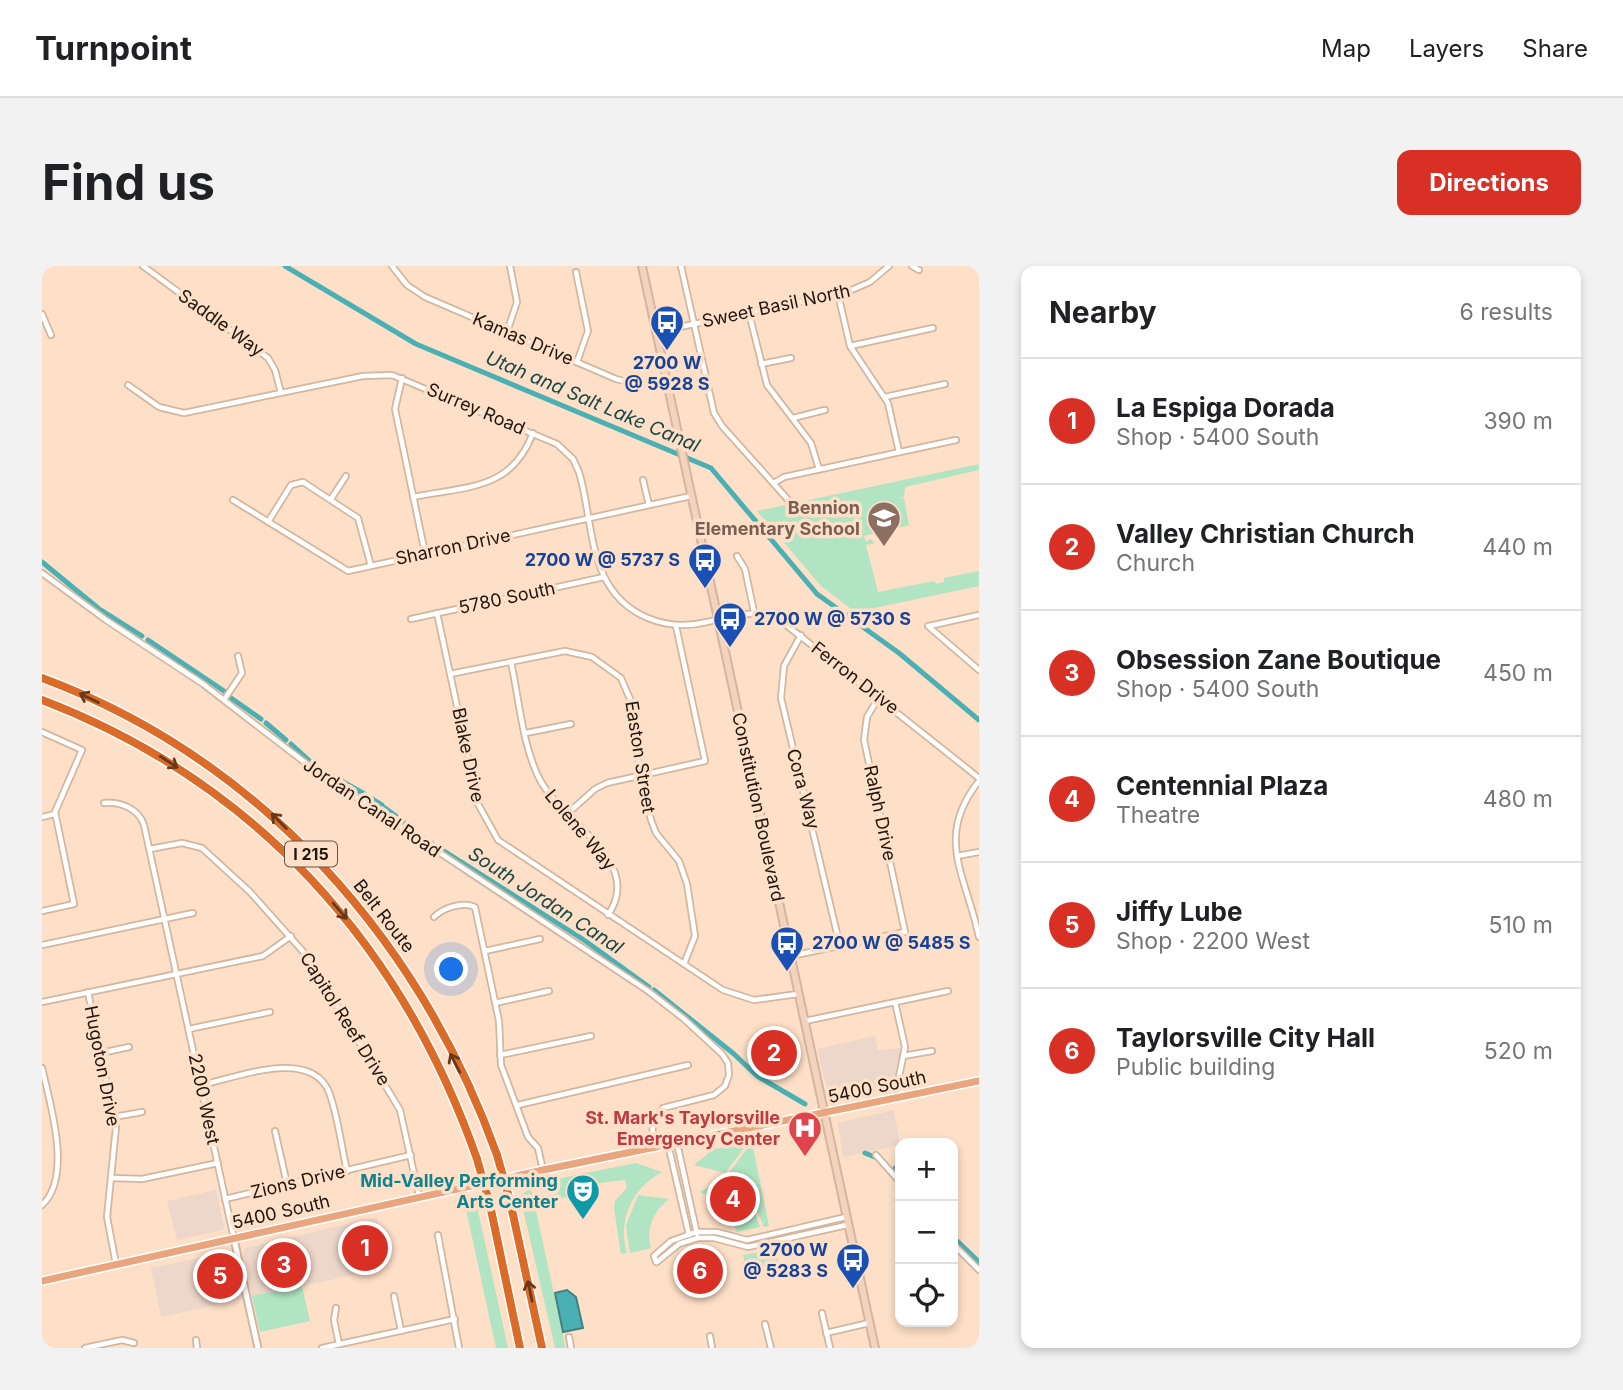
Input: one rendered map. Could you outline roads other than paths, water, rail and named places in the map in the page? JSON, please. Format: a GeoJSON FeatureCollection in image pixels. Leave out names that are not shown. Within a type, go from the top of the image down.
{"type":"FeatureCollection","features":[{"type":"Feature","properties":{"kind":"highway","name":"Belt Route"},"geometry":{"type":"LineString","coordinates":[[42,678],[146,726],[218,771],[271,813],[318,862],[400,961],[466,1084],[497,1155],[510,1201],[542,1348]]}},
{"type":"Feature","properties":{"kind":"highway","name":"Belt Route"},"geometry":{"type":"LineString","coordinates":[[42,700],[146,748],[218,794],[267,833],[311,877],[354,927],[388,975],[434,1056],[477,1159],[490,1205],[520,1348]]}},
{"type":"Feature","properties":{"kind":"main road","name":"Constitution Boulevard"},"geometry":{"type":"LineString","coordinates":[[642,266],[875,1348]]}},
{"type":"Feature","properties":{"kind":"main road","name":"5400 South"},"geometry":{"type":"LineString","coordinates":[[42,1281],[419,1196],[979,1081]]}},
{"type":"Feature","properties":{"kind":"street","name":"Saddle Way"},"geometry":{"type":"LineString","coordinates":[[143,266],[268,358],[275,370],[281,393]]}},
{"type":"Feature","properties":{"kind":"street","name":"Kamas Drive"},"geometry":{"type":"LineString","coordinates":[[392,266],[407,285],[425,297],[577,362],[630,383],[666,379]]}},
{"type":"Feature","properties":{"kind":"street"},"geometry":{"type":"LineString","coordinates":[[507,332],[517,302],[510,266]]}},
{"type":"Feature","properties":{"kind":"street"},"geometry":{"type":"LineString","coordinates":[[683,266],[715,413],[722,426],[790,502]]}},
{"type":"Feature","properties":{"kind":"street","name":"Sweet Basil North"},"geometry":{"type":"LineString","coordinates":[[656,332],[838,294],[870,282],[889,266]]}},
{"type":"Feature","properties":{"kind":"street"},"geometry":{"type":"LineString","coordinates":[[912,266],[919,270]]}},
{"type":"Feature","properties":{"kind":"street"},"geometry":{"type":"LineString","coordinates":[[576,272],[588,331],[577,362]]}},
{"type":"Feature","properties":{"kind":"street"},"geometry":{"type":"LineString","coordinates":[[838,294],[850,346],[884,397],[899,452]]}},
{"type":"Feature","properties":{"kind":"street"},"geometry":{"type":"LineString","coordinates":[[749,313],[770,391],[811,443],[819,469]]}},
{"type":"Feature","properties":{"kind":"street"},"geometry":{"type":"LineString","coordinates":[[42,314],[51,335]]}},
{"type":"Feature","properties":{"kind":"street"},"geometry":{"type":"LineString","coordinates":[[850,346],[933,328]]}},
{"type":"Feature","properties":{"kind":"street"},"geometry":{"type":"LineString","coordinates":[[761,364],[791,358]]}},
{"type":"Feature","properties":{"kind":"street","name":"Surrey Road"},"geometry":{"type":"LineString","coordinates":[[128,385],[159,407],[184,413],[373,374],[402,378],[557,444],[573,459],[581,478],[604,577],[622,601],[638,614],[656,622],[676,626],[718,620]]}},
{"type":"Feature","properties":{"kind":"street"},"geometry":{"type":"LineString","coordinates":[[402,378],[395,409],[425,553]]}},
{"type":"Feature","properties":{"kind":"street"},"geometry":{"type":"LineString","coordinates":[[884,397],[945,384]]}},
{"type":"Feature","properties":{"kind":"street"},"geometry":{"type":"LineString","coordinates":[[793,418],[825,410]]}},
{"type":"Feature","properties":{"kind":"street"},"geometry":{"type":"LineString","coordinates":[[413,497],[500,477],[521,459],[533,433]]}},
{"type":"Feature","properties":{"kind":"street"},"geometry":{"type":"LineString","coordinates":[[774,483],[784,477],[956,440]]}},
{"type":"Feature","properties":{"kind":"street"},"geometry":{"type":"LineString","coordinates":[[331,499],[346,476]]}},
{"type":"Feature","properties":{"kind":"street"},"geometry":{"type":"LineString","coordinates":[[643,480],[649,505]]}},
{"type":"Feature","properties":{"kind":"street"},"geometry":{"type":"LineString","coordinates":[[268,522],[296,482],[303,482],[360,521],[371,566]]}},
{"type":"Feature","properties":{"kind":"street","name":"Sharron Drive"},"geometry":{"type":"LineString","coordinates":[[233,500],[342,569],[371,566],[691,496]]}},
{"type":"Feature","properties":{"kind":"street"},"geometry":{"type":"LineString","coordinates":[[718,620],[754,612],[745,569],[737,556]]}},
{"type":"Feature","properties":{"kind":"street","name":"Jordan Canal Road"},"geometry":{"type":"LineString","coordinates":[[42,573],[224,699],[304,763],[648,991],[718,1049],[728,1063],[729,1075],[725,1086],[714,1095],[663,1108],[652,1123],[654,1146]]}},
{"type":"Feature","properties":{"kind":"street","name":"5780 South"},"geometry":{"type":"LineString","coordinates":[[411,619],[604,577]]}},
{"type":"Feature","properties":{"kind":"street","name":"Ferron Drive"},"geometry":{"type":"LineString","coordinates":[[754,612],[780,620],[801,635],[979,779]]}},
{"type":"Feature","properties":{"kind":"street","name":"Blake Drive"},"geometry":{"type":"LineString","coordinates":[[437,613],[478,804],[492,831],[512,851],[723,990],[741,998],[769,1000],[798,994]]}},
{"type":"Feature","properties":{"kind":"street"},"geometry":{"type":"LineString","coordinates":[[979,615],[928,626],[979,670]]}},
{"type":"Feature","properties":{"kind":"street"},"geometry":{"type":"LineString","coordinates":[[567,814],[601,786],[705,761],[676,626]]}},
{"type":"Feature","properties":{"kind":"street","name":"Cora Way"},"geometry":{"type":"LineString","coordinates":[[801,635],[783,666],[781,698],[799,779],[811,812],[840,946]]}},
{"type":"Feature","properties":{"kind":"street","name":"Easton Street"},"geometry":{"type":"LineString","coordinates":[[450,674],[565,651],[583,653],[609,666],[624,683],[633,702],[641,775],[653,827],[679,861],[687,884],[695,936],[684,964]]}},
{"type":"Feature","properties":{"kind":"street"},"geometry":{"type":"LineString","coordinates":[[224,699],[242,673],[238,656]]}},
{"type":"Feature","properties":{"kind":"street","name":"Lolene Way"},"geometry":{"type":"LineString","coordinates":[[511,662],[539,780],[616,870],[619,894],[608,915]]}},
{"type":"Feature","properties":{"kind":"street","name":"Ralph Drive"},"geometry":{"type":"LineString","coordinates":[[840,946],[905,932],[864,740],[867,717],[879,697]]}},
{"type":"Feature","properties":{"kind":"street"},"geometry":{"type":"LineString","coordinates":[[526,733],[571,724]]}},
{"type":"Feature","properties":{"kind":"street"},"geometry":{"type":"LineString","coordinates":[[42,732],[82,750],[55,814],[74,904],[42,911]]}},
{"type":"Feature","properties":{"kind":"street"},"geometry":{"type":"LineString","coordinates":[[979,779],[963,802],[956,821],[957,856],[979,937]]}},
{"type":"Feature","properties":{"kind":"street","name":"2200 West"},"geometry":{"type":"LineString","coordinates":[[104,803],[116,803],[138,813],[150,849],[258,1348]]}},
{"type":"Feature","properties":{"kind":"street"},"geometry":{"type":"LineString","coordinates":[[42,817],[55,814]]}},
{"type":"Feature","properties":{"kind":"street","name":"Capitol Reef Drive"},"geometry":{"type":"LineString","coordinates":[[150,849],[182,843],[202,848],[291,936],[313,964],[390,1092],[404,1121],[419,1196]]}},
{"type":"Feature","properties":{"kind":"street"},"geometry":{"type":"LineString","coordinates":[[957,856],[979,852]]}},
{"type":"Feature","properties":{"kind":"street"},"geometry":{"type":"LineString","coordinates":[[434,918],[444,909],[472,905],[485,951],[495,1003],[500,1055],[528,1137],[538,1148],[543,1170]]}},
{"type":"Feature","properties":{"kind":"street"},"geometry":{"type":"LineString","coordinates":[[42,945],[193,913]]}},
{"type":"Feature","properties":{"kind":"street"},"geometry":{"type":"LineString","coordinates":[[42,1002],[263,956],[291,936]]}},
{"type":"Feature","properties":{"kind":"street"},"geometry":{"type":"LineString","coordinates":[[485,951],[540,939]]}},
{"type":"Feature","properties":{"kind":"street"},"geometry":{"type":"LineString","coordinates":[[790,956],[840,946]]}},
{"type":"Feature","properties":{"kind":"street"},"geometry":{"type":"LineString","coordinates":[[495,1003],[549,991]]}},
{"type":"Feature","properties":{"kind":"street"},"geometry":{"type":"LineString","coordinates":[[804,1021],[948,991]]}},
{"type":"Feature","properties":{"kind":"street","name":"Hugoton Drive"},"geometry":{"type":"LineString","coordinates":[[88,992],[114,1117],[116,1137],[107,1221],[116,1265]]}},
{"type":"Feature","properties":{"kind":"street"},"geometry":{"type":"LineString","coordinates":[[895,1002],[904,1043],[899,1077],[903,1097]]}},
{"type":"Feature","properties":{"kind":"street"},"geometry":{"type":"LineString","coordinates":[[189,1029],[270,1012]]}},
{"type":"Feature","properties":{"kind":"street"},"geometry":{"type":"LineString","coordinates":[[500,1055],[591,1036]]}},
{"type":"Feature","properties":{"kind":"street"},"geometry":{"type":"LineString","coordinates":[[101,1052],[129,1047]]}},
{"type":"Feature","properties":{"kind":"street"},"geometry":{"type":"LineString","coordinates":[[903,1056],[932,1051]]}},
{"type":"Feature","properties":{"kind":"street"},"geometry":{"type":"LineString","coordinates":[[518,1105],[688,1065]]}},
{"type":"Feature","properties":{"kind":"street"},"geometry":{"type":"LineString","coordinates":[[201,1085],[289,1067],[314,1073],[325,1084],[331,1098],[346,1171]]}},
{"type":"Feature","properties":{"kind":"street"},"geometry":{"type":"LineString","coordinates":[[42,1068],[57,1150],[53,1188],[42,1205]]}},
{"type":"Feature","properties":{"kind":"street"},"geometry":{"type":"LineString","coordinates":[[114,1117],[142,1112]]}},
{"type":"Feature","properties":{"kind":"street"},"geometry":{"type":"LineString","coordinates":[[275,1131],[287,1184]]}},
{"type":"Feature","properties":{"kind":"street"},"geometry":{"type":"LineString","coordinates":[[677,1142],[697,1235]]}},
{"type":"Feature","properties":{"kind":"street"},"geometry":{"type":"LineString","coordinates":[[668,1143],[689,1237]]}},
{"type":"Feature","properties":{"kind":"street"},"geometry":{"type":"LineString","coordinates":[[876,1154],[895,1176]]}},
{"type":"Feature","properties":{"kind":"street","name":"Zions Drive"},"geometry":{"type":"LineString","coordinates":[[225,1199],[411,1156]]}},
{"type":"Feature","properties":{"kind":"street"},"geometry":{"type":"LineString","coordinates":[[112,1178],[142,1179],[218,1163]]}},
{"type":"Feature","properties":{"kind":"street"},"geometry":{"type":"LineString","coordinates":[[689,1237],[656,1262],[654,1256],[660,1249],[689,1237],[697,1235],[748,1247],[846,1221]]}},
{"type":"Feature","properties":{"kind":"street"},"geometry":{"type":"LineString","coordinates":[[438,1235],[456,1319],[459,1348]]}},
{"type":"Feature","properties":{"kind":"street"},"geometry":{"type":"LineString","coordinates":[[958,1249],[979,1270]]}},
{"type":"Feature","properties":{"kind":"street"},"geometry":{"type":"LineString","coordinates":[[394,1296],[401,1331]]}},
{"type":"Feature","properties":{"kind":"street"},"geometry":{"type":"LineString","coordinates":[[336,1308],[334,1320],[339,1344]]}},
{"type":"Feature","properties":{"kind":"street"},"geometry":{"type":"LineString","coordinates":[[822,1313],[830,1348]]}},
{"type":"Feature","properties":{"kind":"street"},"geometry":{"type":"LineString","coordinates":[[322,1348],[456,1319]]}},
{"type":"Feature","properties":{"kind":"street"},"geometry":{"type":"LineString","coordinates":[[826,1333],[869,1323]]}},
{"type":"Feature","properties":{"kind":"street"},"geometry":{"type":"LineString","coordinates":[[765,1324],[771,1348]]}},
{"type":"Feature","properties":{"kind":"street"},"geometry":{"type":"LineString","coordinates":[[710,1336],[712,1348]]}},
{"type":"Feature","properties":{"kind":"street"},"geometry":{"type":"LineString","coordinates":[[569,1337],[572,1348]]}},
{"type":"Feature","properties":{"kind":"street"},"geometry":{"type":"LineString","coordinates":[[85,1348],[122,1340],[134,1343]]}},
{"type":"Feature","properties":{"kind":"street"},"geometry":{"type":"LineString","coordinates":[[196,1340],[197,1348]]}},
{"type":"Feature","properties":{"kind":"water"},"geometry":{"type":"Polygon","coordinates":[[[567,1290],[576,1297],[583,1328],[563,1332],[555,1293],[567,1290]]]}},
{"type":"Feature","properties":{"kind":"waterway","name":"Utah and Salt Lake Canal"},"geometry":{"type":"LineString","coordinates":[[285,266],[416,344],[711,468],[817,594],[899,653],[979,720]]}},
{"type":"Feature","properties":{"kind":"waterway","name":"South Jordan Canal"},"geometry":{"type":"LineString","coordinates":[[42,562],[98,608]]}},
{"type":"Feature","properties":{"kind":"waterway","name":"South Jordan Canal"},"geometry":{"type":"LineString","coordinates":[[101,610],[142,636]]}},
{"type":"Feature","properties":{"kind":"waterway","name":"South Jordan Canal"},"geometry":{"type":"LineString","coordinates":[[148,640],[224,691]]}},
{"type":"Feature","properties":{"kind":"waterway","name":"South Jordan Canal"},"geometry":{"type":"LineString","coordinates":[[231,698],[261,719]]}},
{"type":"Feature","properties":{"kind":"waterway","name":"South Jordan Canal"},"geometry":{"type":"LineString","coordinates":[[266,723],[286,740]]}},
{"type":"Feature","properties":{"kind":"waterway","name":"South Jordan Canal"},"geometry":{"type":"LineString","coordinates":[[291,744],[315,766],[361,792]]}},
{"type":"Feature","properties":{"kind":"waterway","name":"South Jordan Canal"},"geometry":{"type":"LineString","coordinates":[[363,793],[382,805]]}},
{"type":"Feature","properties":{"kind":"waterway","name":"South Jordan Canal"},"geometry":{"type":"LineString","coordinates":[[385,808],[397,817]]}},
{"type":"Feature","properties":{"kind":"waterway","name":"South Jordan Canal"},"geometry":{"type":"LineString","coordinates":[[401,820],[419,835]]}},
{"type":"Feature","properties":{"kind":"waterway","name":"South Jordan Canal"},"geometry":{"type":"LineString","coordinates":[[425,839],[584,940],[649,987]]}},
{"type":"Feature","properties":{"kind":"waterway","name":"South Jordan Canal"},"geometry":{"type":"LineString","coordinates":[[654,990],[734,1054],[757,1076],[805,1104]]}},
{"type":"Feature","properties":{"kind":"waterway","name":"South Jordan Canal"},"geometry":{"type":"LineString","coordinates":[[865,1153],[877,1158]]}},
{"type":"Feature","properties":{"kind":"waterway","name":"South Jordan Canal"},"geometry":{"type":"LineString","coordinates":[[958,1242],[979,1262]]}},
{"type":"Feature","properties":{"kind":"place","name":"2700 W @ 5928 S"},"geometry":{"type":"Point","coordinates":[667,352]}},
{"type":"Feature","properties":{"kind":"place","name":"Bennion Elementary School"},"geometry":{"type":"Point","coordinates":[884,548]}},
{"type":"Feature","properties":{"kind":"place","name":"2700 W @ 5737 S"},"geometry":{"type":"Point","coordinates":[705,590]}},
{"type":"Feature","properties":{"kind":"place","name":"2700 W @ 5730 S"},"geometry":{"type":"Point","coordinates":[730,649]}},
{"type":"Feature","properties":{"kind":"place","name":"2700 W @ 5485 S"},"geometry":{"type":"Point","coordinates":[787,973]}},
{"type":"Feature","properties":{"kind":"place","name":"Valley Christian Church"},"geometry":{"type":"Point","coordinates":[774,1053]}},
{"type":"Feature","properties":{"kind":"place","name":"St. Mark's Taylorsville Emergency Center"},"geometry":{"type":"Point","coordinates":[805,1158]}},
{"type":"Feature","properties":{"kind":"place","name":"Centennial Plaza"},"geometry":{"type":"Point","coordinates":[733,1199]}},
{"type":"Feature","properties":{"kind":"place","name":"Mid-Valley Performing Arts Center"},"geometry":{"type":"Point","coordinates":[583,1221]}},
{"type":"Feature","properties":{"kind":"place","name":"La Espiga Dorada"},"geometry":{"type":"Point","coordinates":[365,1248]}},
{"type":"Feature","properties":{"kind":"place","name":"Obsession Zane Boutique"},"geometry":{"type":"Point","coordinates":[284,1265]}},
{"type":"Feature","properties":{"kind":"place","name":"Taylorsville City Hall"},"geometry":{"type":"Point","coordinates":[700,1271]}},
{"type":"Feature","properties":{"kind":"place","name":"Jiffy Lube"},"geometry":{"type":"Point","coordinates":[220,1276]}},
{"type":"Feature","properties":{"kind":"place","name":"2700 W @ 5283 S"},"geometry":{"type":"Point","coordinates":[853,1290]}}]}
